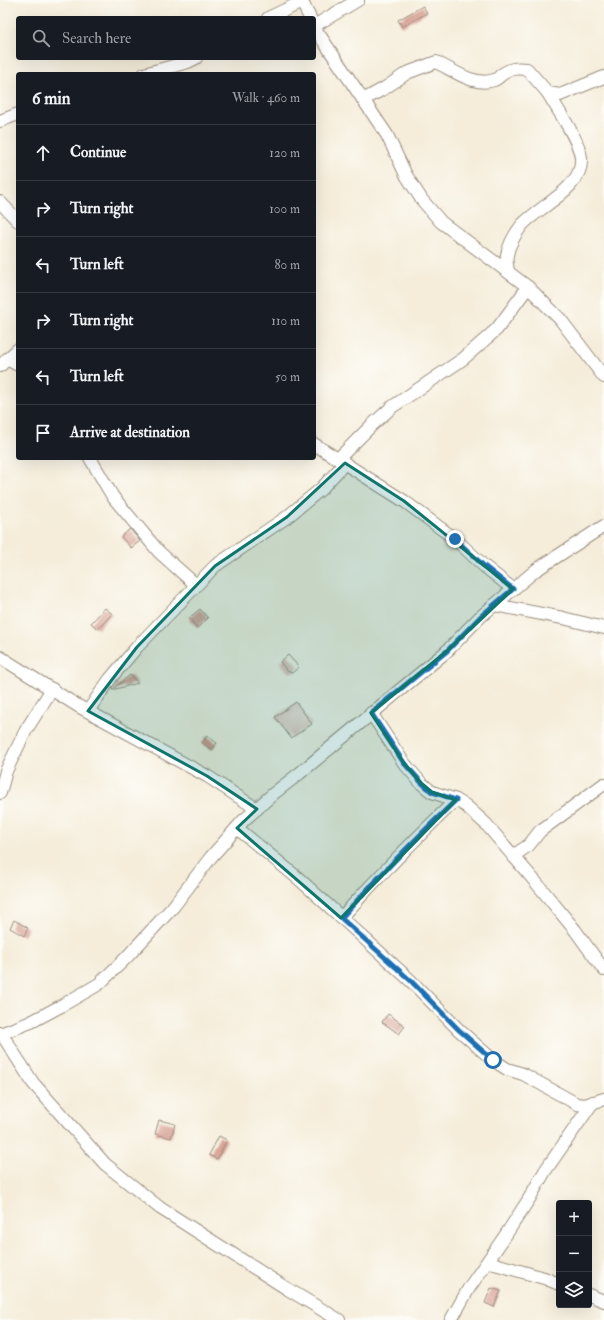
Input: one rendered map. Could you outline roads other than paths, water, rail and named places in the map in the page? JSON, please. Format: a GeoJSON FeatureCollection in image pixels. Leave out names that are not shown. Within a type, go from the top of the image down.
{"type":"FeatureCollection","features":[{"type":"Feature","properties":{"kind":"street"},"geometry":{"type":"LineString","coordinates":[[316,25],[358,0]]}},
{"type":"Feature","properties":{"kind":"street"},"geometry":{"type":"LineString","coordinates":[[272,16],[302,1],[309,16]]}},
{"type":"Feature","properties":{"kind":"street"},"geometry":{"type":"LineString","coordinates":[[316,29],[387,135],[406,175],[422,200],[441,222],[528,287],[560,318],[604,377]]}},
{"type":"Feature","properties":{"kind":"street"},"geometry":{"type":"LineString","coordinates":[[151,72],[192,60]]}},
{"type":"Feature","properties":{"kind":"street"},"geometry":{"type":"LineString","coordinates":[[363,100],[408,73],[436,62],[451,68],[466,78],[480,82],[494,80],[513,68],[527,69],[548,93],[577,142],[581,158],[581,167],[576,178],[565,190],[523,225],[512,241],[507,256],[508,271]]}},
{"type":"Feature","properties":{"kind":"street"},"geometry":{"type":"LineString","coordinates":[[548,93],[560,95],[604,76]]}},
{"type":"Feature","properties":{"kind":"street"},"geometry":{"type":"LineString","coordinates":[[0,122],[16,115]]}},
{"type":"Feature","properties":{"kind":"street"},"geometry":{"type":"LineString","coordinates":[[0,202],[16,219]]}},
{"type":"Feature","properties":{"kind":"street"},"geometry":{"type":"LineString","coordinates":[[88,711],[110,679],[137,647],[215,566],[287,517],[320,489],[372,425],[392,407],[463,360],[497,330],[528,287]]}},
{"type":"Feature","properties":{"kind":"street"},"geometry":{"type":"LineString","coordinates":[[8,364],[16,352]]}},
{"type":"Feature","properties":{"kind":"street"},"geometry":{"type":"LineString","coordinates":[[316,445],[404,501],[455,539],[484,566],[513,589]]}},
{"type":"Feature","properties":{"kind":"street"},"geometry":{"type":"LineString","coordinates":[[91,460],[113,497],[159,552],[196,585]]}},
{"type":"Feature","properties":{"kind":"street"},"geometry":{"type":"LineString","coordinates":[[339,1320],[160,1208],[105,1164],[33,1083],[0,1033],[31,1022],[99,984],[126,958],[173,907],[211,857],[237,828],[257,809],[447,651],[480,617],[536,570],[604,526]]}},
{"type":"Feature","properties":{"kind":"street"},"geometry":{"type":"LineString","coordinates":[[495,605],[563,618],[604,628]]}},
{"type":"Feature","properties":{"kind":"street"},"geometry":{"type":"LineString","coordinates":[[0,657],[88,711],[207,776],[257,809]]}},
{"type":"Feature","properties":{"kind":"street"},"geometry":{"type":"LineString","coordinates":[[0,793],[6,771],[26,730],[52,689]]}},
{"type":"Feature","properties":{"kind":"street"},"geometry":{"type":"LineString","coordinates":[[371,713],[404,763],[422,783],[432,792],[456,800],[486,824],[575,930],[604,970]]}},
{"type":"Feature","properties":{"kind":"street"},"geometry":{"type":"LineString","coordinates":[[513,856],[529,845],[540,831],[604,784]]}},
{"type":"Feature","properties":{"kind":"street"},"geometry":{"type":"LineString","coordinates":[[341,918],[422,832],[456,800]]}},
{"type":"Feature","properties":{"kind":"street"},"geometry":{"type":"LineString","coordinates":[[237,828],[299,879],[411,981],[459,1030],[493,1060],[507,1069],[528,1077],[577,1104],[584,1105],[599,1101]]}},
{"type":"Feature","properties":{"kind":"street"},"geometry":{"type":"LineString","coordinates":[[451,1320],[469,1288],[488,1262],[545,1172],[599,1101]]}},
{"type":"Feature","properties":{"kind":"street"},"geometry":{"type":"LineString","coordinates":[[488,1262],[556,1283]]}},
{"type":"Feature","properties":{"kind":"street"},"geometry":{"type":"LineString","coordinates":[[592,1296],[604,1301]]}}]}
